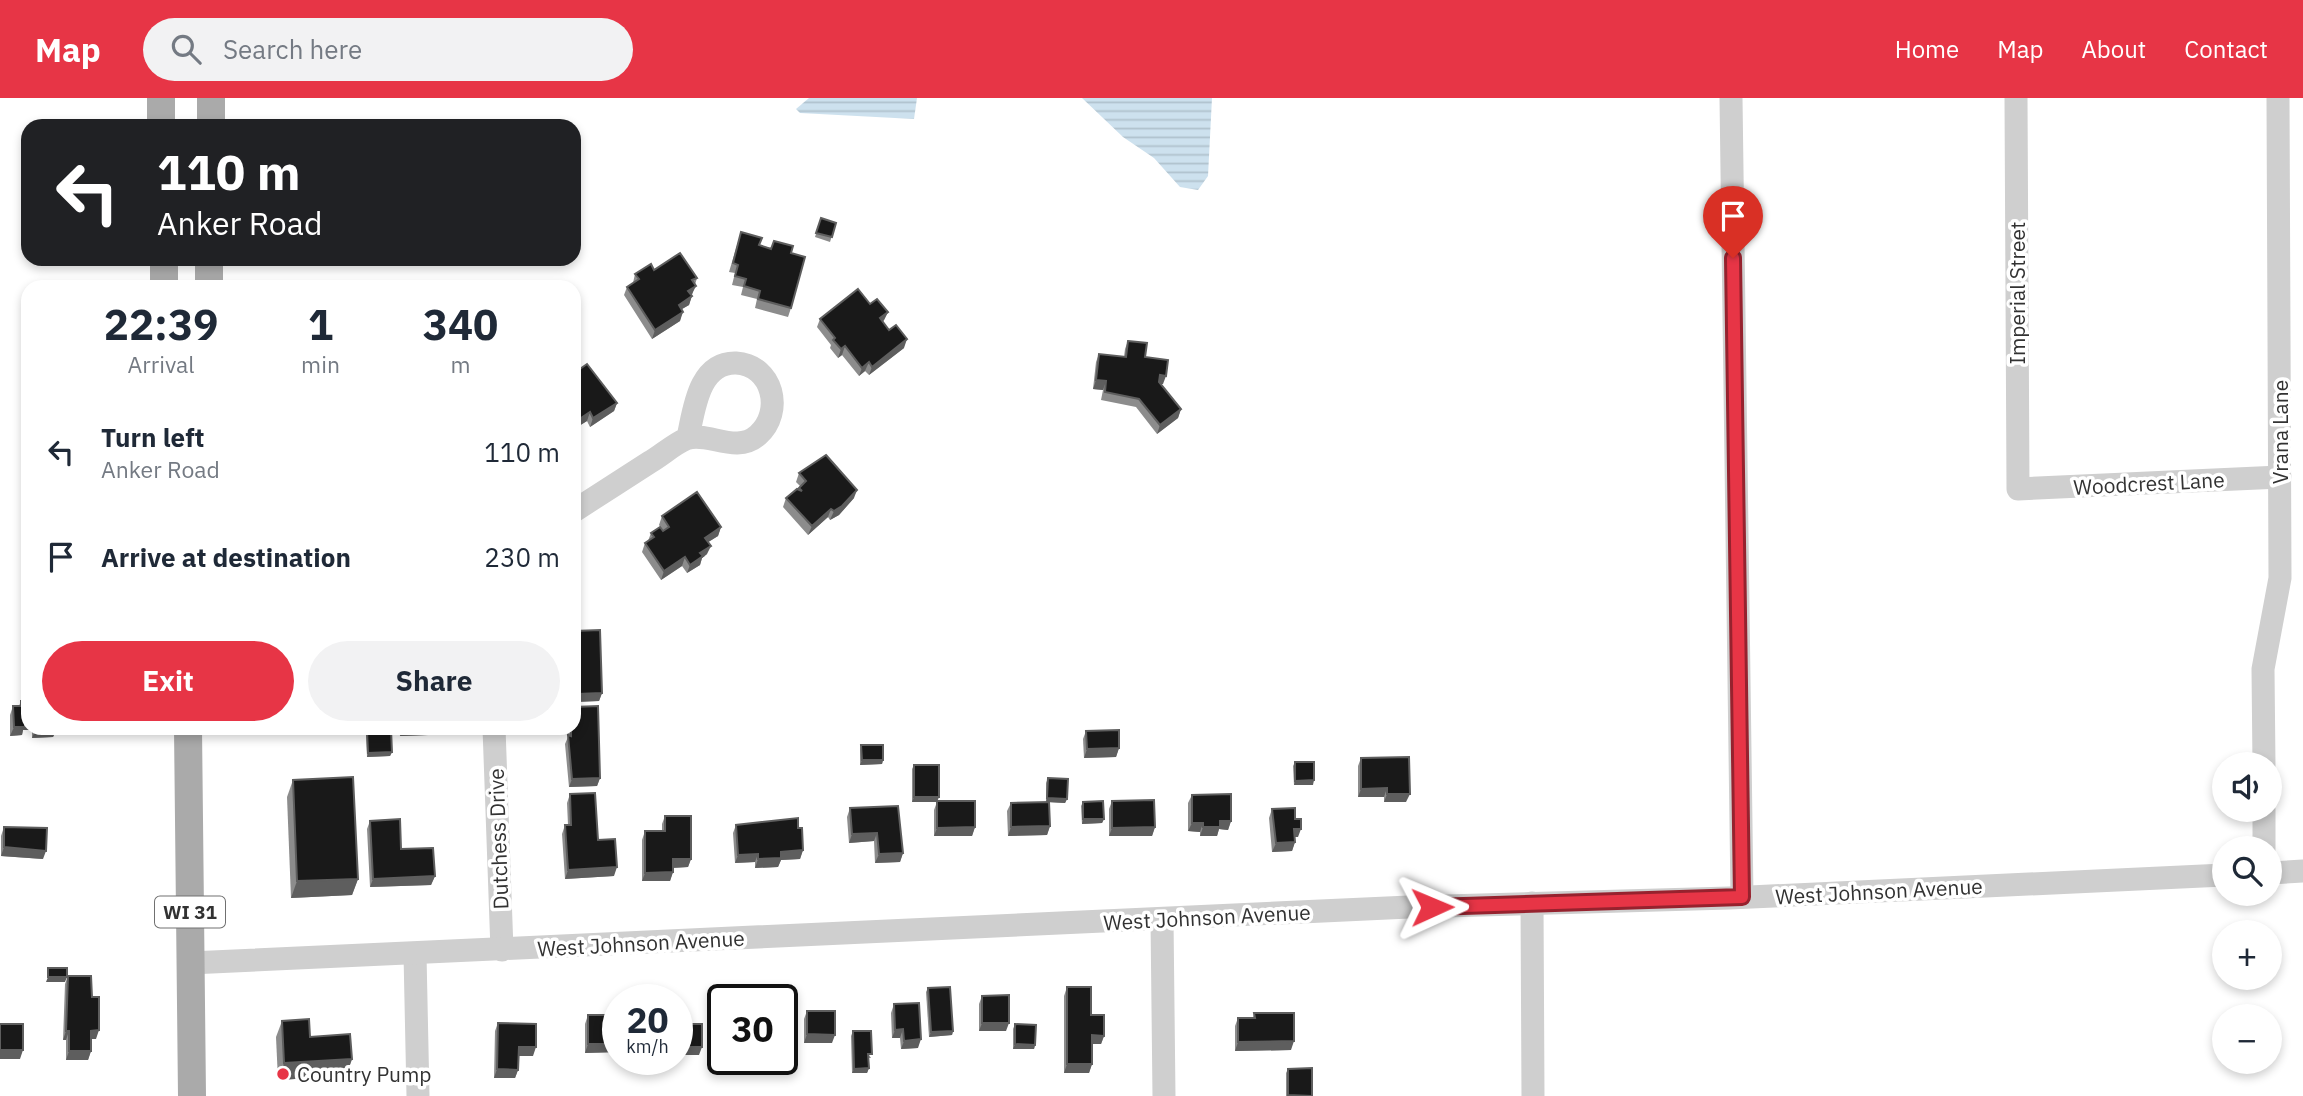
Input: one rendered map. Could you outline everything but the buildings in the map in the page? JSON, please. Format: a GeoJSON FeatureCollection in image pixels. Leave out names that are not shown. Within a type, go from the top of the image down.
{"type":"FeatureCollection","features":[{"type":"Feature","properties":{"kind":"main road"},"geometry":{"type":"LineString","coordinates":[[161,98],[161,119]]}},
{"type":"Feature","properties":{"kind":"main road"},"geometry":{"type":"LineString","coordinates":[[211,98],[211,119]]}},
{"type":"Feature","properties":{"kind":"main road","name":"WI 31"},"geometry":{"type":"LineString","coordinates":[[188,735],[191,1096]]}},
{"type":"Feature","properties":{"kind":"street"},"geometry":{"type":"LineString","coordinates":[[1731,98],[1742,897]]}},
{"type":"Feature","properties":{"kind":"street","name":"Imperial Street"},"geometry":{"type":"LineString","coordinates":[[2017,98],[2018,489]]}},
{"type":"Feature","properties":{"kind":"street","name":"Vrana Lane"},"geometry":{"type":"LineString","coordinates":[[2264,752],[2263,669],[2280,578],[2278,98]]}},
{"type":"Feature","properties":{"kind":"street"},"geometry":{"type":"LineString","coordinates":[[581,506],[688,437]]}},
{"type":"Feature","properties":{"kind":"street","name":"Woodcrest Lane"},"geometry":{"type":"LineString","coordinates":[[2018,489],[2280,477]]}},
{"type":"Feature","properties":{"kind":"street","name":"Dutchess Drive"},"geometry":{"type":"LineString","coordinates":[[494,735],[502,950]]}},
{"type":"Feature","properties":{"kind":"street"},"geometry":{"type":"LineString","coordinates":[[2282,872],[2303,871]]}},
{"type":"Feature","properties":{"kind":"street","name":"West Johnson Avenue"},"geometry":{"type":"LineString","coordinates":[[190,963],[2212,876]]}},
{"type":"Feature","properties":{"kind":"street"},"geometry":{"type":"LineString","coordinates":[[1532,903],[1533,1096]]}},
{"type":"Feature","properties":{"kind":"street"},"geometry":{"type":"LineString","coordinates":[[1162,919],[1164,1096]]}},
{"type":"Feature","properties":{"kind":"street"},"geometry":{"type":"LineString","coordinates":[[415,954],[418,1096]]}},
{"type":"Feature","properties":{"kind":"water"},"geometry":{"type":"Polygon","coordinates":[[[809,98],[917,98],[914,119],[800,113],[796,109],[809,98]]]}},
{"type":"Feature","properties":{"kind":"water"},"geometry":{"type":"Polygon","coordinates":[[[1082,98],[1212,98],[1208,176],[1198,190],[1180,187],[1154,158],[1123,137],[1082,98]]]}},
{"type":"Feature","properties":{"kind":"place","name":"Country Pump"},"geometry":{"type":"Point","coordinates":[283,1074]}},
{"type":"Feature","properties":{"kind":"route"},"geometry":{"type":"LineString","coordinates":[[1432,907],[1742,897],[1733,258]]}}]}
